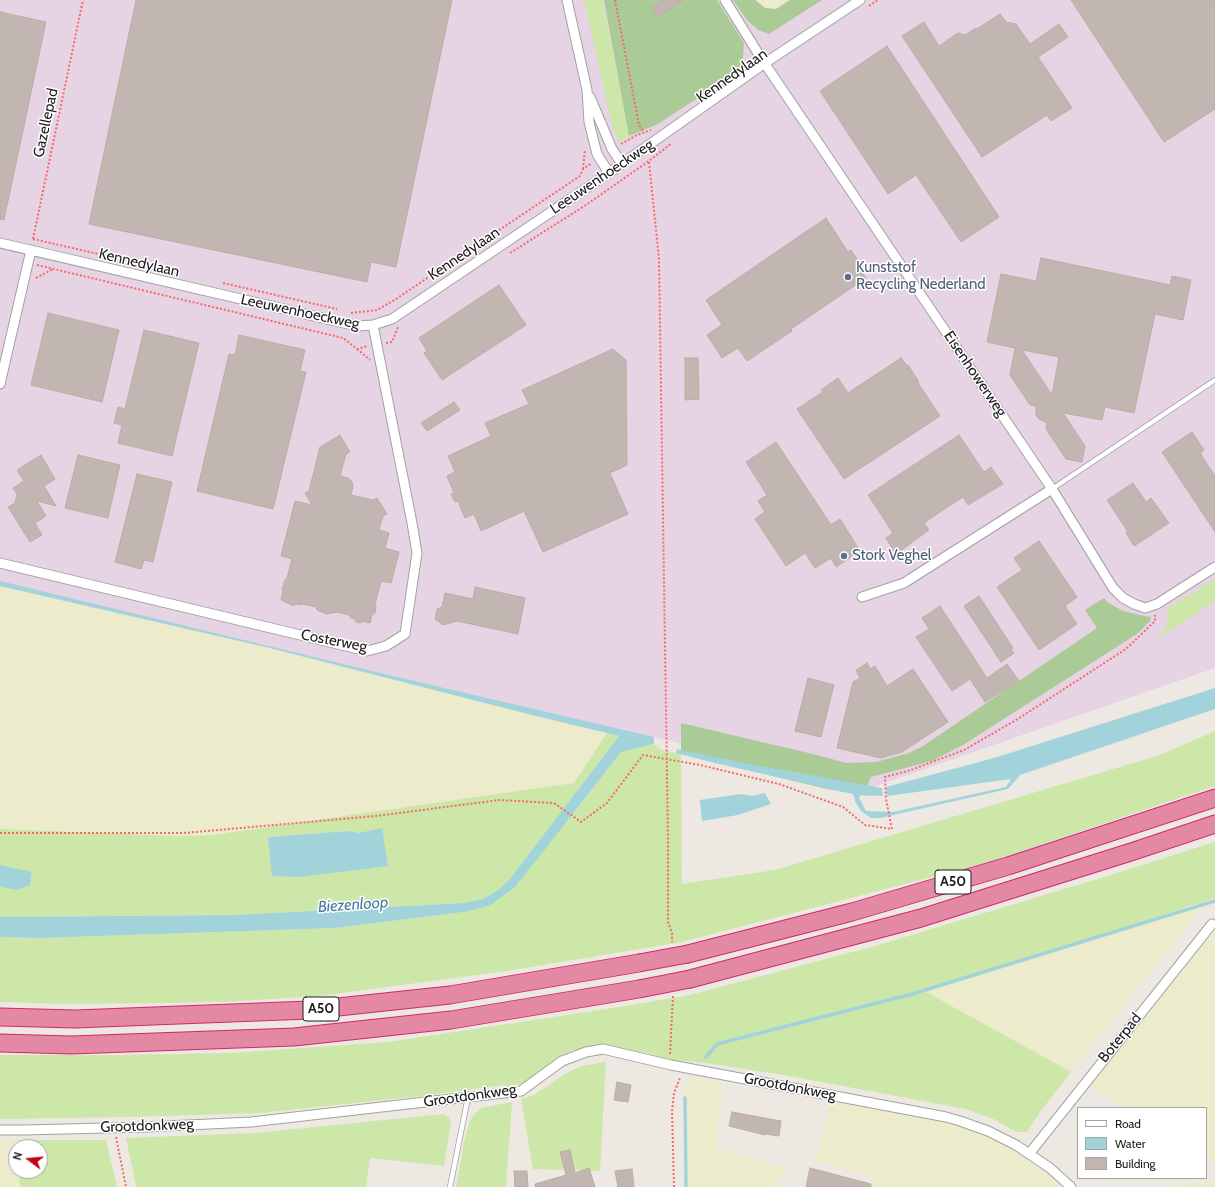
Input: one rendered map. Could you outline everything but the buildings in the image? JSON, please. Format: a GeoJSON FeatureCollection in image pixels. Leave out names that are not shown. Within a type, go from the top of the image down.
{"type":"FeatureCollection","features":[{"type":"Feature","properties":{"kind":"highway","name":"A50"},"geometry":{"type":"LineString","coordinates":[[0,1017],[75,1019],[310,1010],[450,995],[639,964],[688,954],[852,912],[1000,868],[1215,798]]}},
{"type":"Feature","properties":{"kind":"highway","name":"A50"},"geometry":{"type":"LineString","coordinates":[[0,1042],[72,1045],[294,1036],[451,1020],[639,989],[690,979],[921,918],[1124,855],[1215,824]]}},
{"type":"Feature","properties":{"kind":"street"},"geometry":{"type":"LineString","coordinates":[[567,0],[587,90],[589,122],[597,154],[610,173]]}},
{"type":"Feature","properties":{"kind":"street","name":"Eisenhowerweg"},"geometry":{"type":"LineString","coordinates":[[725,0],[765,63],[1052,489],[1113,588],[1123,598],[1145,608],[1157,604],[1215,567]]}},
{"type":"Feature","properties":{"kind":"street","name":"Kennedylaan"},"geometry":{"type":"LineString","coordinates":[[765,63],[860,0]]}},
{"type":"Feature","properties":{"kind":"street","name":"Leeuwenhoeckweg"},"geometry":{"type":"LineString","coordinates":[[0,243],[347,324],[357,326],[374,325],[392,319],[610,173],[765,63]]}},
{"type":"Feature","properties":{"kind":"street"},"geometry":{"type":"LineString","coordinates":[[587,90],[612,149],[622,164]]}},
{"type":"Feature","properties":{"kind":"street"},"geometry":{"type":"LineString","coordinates":[[0,384],[31,250]]}},
{"type":"Feature","properties":{"kind":"street","name":"Costerweg"},"geometry":{"type":"LineString","coordinates":[[0,563],[367,650],[386,646],[405,634],[417,553],[374,325]]}},
{"type":"Feature","properties":{"kind":"street"},"geometry":{"type":"LineString","coordinates":[[862,597],[904,583],[1052,489]]}},
{"type":"Feature","properties":{"kind":"street","name":"Boterpad"},"geometry":{"type":"LineString","coordinates":[[1029,1154],[1212,924]]}},
{"type":"Feature","properties":{"kind":"street","name":"Grootdonkweg"},"geometry":{"type":"LineString","coordinates":[[0,1130],[146,1127],[251,1122],[521,1091],[562,1061],[591,1051],[603,1049],[671,1064],[946,1117],[960,1121],[995,1134],[1016,1145],[1050,1168],[1071,1187]]}},
{"type":"Feature","properties":{"kind":"lane"},"geometry":{"type":"LineString","coordinates":[[1052,489],[1215,380]]}},
{"type":"Feature","properties":{"kind":"lane"},"geometry":{"type":"LineString","coordinates":[[450,1187],[468,1097]]}},
{"type":"Feature","properties":{"kind":"path","name":"Gazellepad"},"geometry":{"type":"LineString","coordinates":[[31,250],[83,0]]}},
{"type":"Feature","properties":{"kind":"path"},"geometry":{"type":"LineString","coordinates":[[615,0],[640,125],[644,132]]}},
{"type":"Feature","properties":{"kind":"path"},"geometry":{"type":"LineString","coordinates":[[612,149],[644,132],[653,129]]}},
{"type":"Feature","properties":{"kind":"path","name":"Kennedylaan"},"geometry":{"type":"LineString","coordinates":[[351,313],[377,310],[396,299],[580,176],[583,169],[599,158]]}},
{"type":"Feature","properties":{"kind":"path","name":"Leeuwenhoeckweg"},"geometry":{"type":"LineString","coordinates":[[510,254],[583,207],[648,161],[658,259],[667,759]]}},
{"type":"Feature","properties":{"kind":"path","name":"Kennedylaan"},"geometry":{"type":"LineString","coordinates":[[33,239],[175,272]]}},
{"type":"Feature","properties":{"kind":"path","name":"Leeuwenhoeckweg"},"geometry":{"type":"LineString","coordinates":[[28,262],[343,338],[357,348],[392,342],[398,327]]}},
{"type":"Feature","properties":{"kind":"path"},"geometry":{"type":"LineString","coordinates":[[22,286],[53,269]]}},
{"type":"Feature","properties":{"kind":"path"},"geometry":{"type":"LineString","coordinates":[[217,282],[338,310]]}},
{"type":"Feature","properties":{"kind":"path"},"geometry":{"type":"LineString","coordinates":[[0,833],[184,833],[376,816],[499,800],[554,803],[581,822],[607,803],[643,755],[700,765],[779,784],[844,807],[865,825],[892,829],[886,799],[885,777],[911,770],[964,750],[1016,720],[1126,648],[1154,621],[1157,604]]}},
{"type":"Feature","properties":{"kind":"path"},"geometry":{"type":"LineString","coordinates":[[667,759],[668,922],[672,933],[672,948]]}},
{"type":"Feature","properties":{"kind":"path"},"geometry":{"type":"LineString","coordinates":[[673,991],[670,1060],[678,1081],[674,1093],[672,1111],[674,1187]]}},
{"type":"Feature","properties":{"kind":"path"},"geometry":{"type":"LineString","coordinates":[[115,1131],[126,1187]]}},
{"type":"Feature","properties":{"kind":"shaded area"},"geometry":{"type":"Polygon","coordinates":[[[0,0],[1215,0],[1215,668],[873,787],[0,588],[0,0]]]}},
{"type":"Feature","properties":{"kind":"green space"},"geometry":{"type":"Polygon","coordinates":[[[584,0],[603,0],[629,136],[619,142],[613,129],[584,0]]]}},
{"type":"Feature","properties":{"kind":"green space"},"geometry":{"type":"Polygon","coordinates":[[[604,0],[717,0],[744,43],[742,69],[658,124],[629,136],[604,0]]]}},
{"type":"Feature","properties":{"kind":"green space"},"geometry":{"type":"Polygon","coordinates":[[[733,0],[755,0],[765,8],[776,9],[790,0],[822,0],[769,34],[758,30],[746,19],[733,0]]]}},
{"type":"Feature","properties":{"kind":"green space"},"geometry":{"type":"Polygon","coordinates":[[[755,0],[790,0],[776,9],[765,8],[755,0]]]}},
{"type":"Feature","properties":{"kind":"green space"},"geometry":{"type":"Polygon","coordinates":[[[1215,579],[1215,601],[1156,640],[1167,626],[1168,608],[1215,579]]]}},
{"type":"Feature","properties":{"kind":"green space"},"geometry":{"type":"Polygon","coordinates":[[[0,586],[270,648],[607,733],[574,783],[212,835],[178,836],[0,829],[0,586]]]}},
{"type":"Feature","properties":{"kind":"green space"},"geometry":{"type":"Polygon","coordinates":[[[1104,598],[1107,602],[1123,611],[1149,617],[1151,616],[1150,621],[1137,634],[963,745],[932,761],[871,777],[868,784],[868,796],[827,789],[681,754],[681,723],[846,763],[876,762],[909,753],[923,746],[1097,628],[1085,610],[1104,598]]]}},
{"type":"Feature","properties":{"kind":"green space"},"geometry":{"type":"Polygon","coordinates":[[[1215,731],[1215,786],[993,861],[682,942],[507,971],[319,996],[221,1002],[65,1004],[0,1002],[0,937],[41,938],[335,928],[464,912],[489,906],[543,852],[621,752],[654,744],[661,750],[681,754],[682,884],[775,870],[1160,755],[1215,731]]]}},
{"type":"Feature","properties":{"kind":"green space"},"geometry":{"type":"Polygon","coordinates":[[[607,733],[619,736],[509,880],[498,890],[483,899],[464,903],[234,915],[0,917],[0,887],[17,890],[30,885],[32,873],[0,865],[0,829],[178,836],[212,835],[574,783],[607,733]],[[348,831],[268,837],[348,870],[388,866],[359,833],[348,831]]]}},
{"type":"Feature","properties":{"kind":"green space"},"geometry":{"type":"Polygon","coordinates":[[[1215,842],[1215,898],[926,992],[1071,1072],[1040,1112],[1027,1132],[1016,1132],[996,1120],[966,1109],[784,1075],[705,1063],[664,1059],[653,1054],[604,1047],[573,1050],[559,1056],[526,1082],[509,1087],[503,1085],[430,1095],[260,1113],[0,1119],[0,1055],[232,1053],[388,1042],[690,995],[875,946],[1215,842]]]}},
{"type":"Feature","properties":{"kind":"green space"},"geometry":{"type":"Polygon","coordinates":[[[1208,900],[1071,1072],[925,992],[966,979],[1208,900]]]}},
{"type":"Feature","properties":{"kind":"green space"},"geometry":{"type":"Polygon","coordinates":[[[1215,925],[1215,1164],[1207,1159],[1207,1107],[1124,1107],[1088,1084],[1215,925]]]}},
{"type":"Feature","properties":{"kind":"green space"},"geometry":{"type":"Polygon","coordinates":[[[606,1062],[600,1171],[533,1169],[521,1099],[534,1095],[565,1074],[581,1066],[606,1062]]]}},
{"type":"Feature","properties":{"kind":"green space"},"geometry":{"type":"Polygon","coordinates":[[[691,1076],[723,1082],[716,1147],[788,1169],[783,1178],[774,1187],[685,1187],[684,1083],[691,1076]]]}},
{"type":"Feature","properties":{"kind":"green space"},"geometry":{"type":"Polygon","coordinates":[[[831,1099],[938,1120],[977,1131],[996,1139],[1016,1151],[1043,1170],[1062,1187],[872,1187],[874,1176],[815,1161],[831,1099]]]}},
{"type":"Feature","properties":{"kind":"green space"},"geometry":{"type":"Polygon","coordinates":[[[512,1102],[506,1187],[456,1187],[464,1142],[470,1120],[480,1108],[512,1102]]]}},
{"type":"Feature","properties":{"kind":"green space"},"geometry":{"type":"Polygon","coordinates":[[[444,1114],[449,1117],[451,1121],[444,1166],[370,1158],[366,1187],[136,1187],[126,1138],[255,1133],[444,1114]]]}},
{"type":"Feature","properties":{"kind":"green space"},"geometry":{"type":"Polygon","coordinates":[[[0,1139],[8,1139],[8,1179],[20,1179],[20,1187],[0,1187],[0,1139]]]}},
{"type":"Feature","properties":{"kind":"green space"},"geometry":{"type":"Polygon","coordinates":[[[48,1140],[106,1140],[117,1187],[20,1187],[20,1179],[48,1179],[48,1140]]]}},
{"type":"Feature","properties":{"kind":"green space"},"geometry":{"type":"Polygon","coordinates":[[[1215,1180],[1215,1187],[1165,1187],[1215,1180]]]}},
{"type":"Feature","properties":{"kind":"water"},"geometry":{"type":"Polygon","coordinates":[[[0,581],[380,673],[654,737],[654,744],[621,752],[514,888],[489,906],[464,912],[335,928],[41,938],[0,937],[0,917],[234,915],[464,903],[483,899],[498,890],[509,880],[619,736],[270,648],[0,586],[0,581]]]}},
{"type":"Feature","properties":{"kind":"water"},"geometry":{"type":"Polygon","coordinates":[[[1215,688],[1215,709],[1020,775],[1008,789],[880,818],[871,818],[861,811],[853,794],[676,753],[677,749],[882,788],[883,796],[861,795],[859,798],[866,811],[893,812],[1006,787],[1011,779],[887,796],[886,787],[994,758],[1215,688]]]}},
{"type":"Feature","properties":{"kind":"water"},"geometry":{"type":"Polygon","coordinates":[[[765,793],[771,804],[738,815],[702,821],[700,800],[741,794],[752,796],[765,793]]]}},
{"type":"Feature","properties":{"kind":"water"},"geometry":{"type":"Polygon","coordinates":[[[382,828],[388,866],[300,877],[272,876],[268,837],[348,831],[359,833],[382,828]]]}},
{"type":"Feature","properties":{"kind":"water"},"geometry":{"type":"Polygon","coordinates":[[[0,865],[32,872],[30,885],[17,890],[0,887],[0,865]]]}},
{"type":"Feature","properties":{"kind":"waterway"},"geometry":{"type":"LineString","coordinates":[[706,1057],[717,1044],[912,994],[1215,901]]}},
{"type":"Feature","properties":{"kind":"waterway"},"geometry":{"type":"LineString","coordinates":[[685,1098],[686,1187]]}},
{"type":"Feature","properties":{"kind":"place","name":"Kunststof Recycling Nederland"},"geometry":{"type":"Point","coordinates":[848,277]}},
{"type":"Feature","properties":{"kind":"place","name":"Stork Veghel"},"geometry":{"type":"Point","coordinates":[844,556]}},
{"type":"Feature","properties":{"kind":"water label","name":"Biezenloop"},"geometry":{"type":"Point","coordinates":[353,905]}}]}
